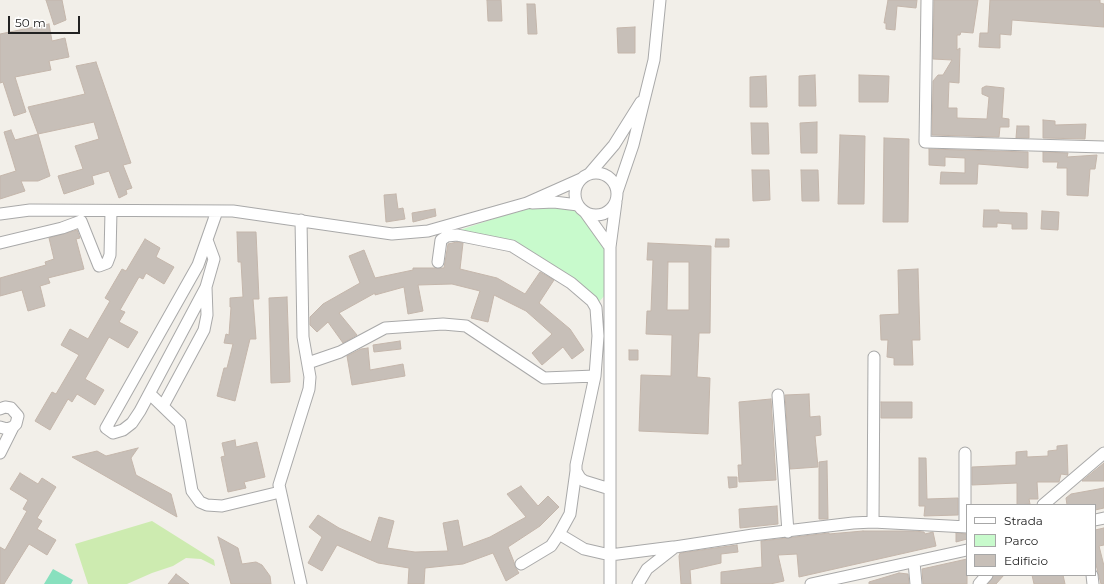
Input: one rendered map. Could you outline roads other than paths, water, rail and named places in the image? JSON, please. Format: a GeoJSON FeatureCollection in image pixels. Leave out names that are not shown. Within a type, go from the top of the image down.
{"type":"FeatureCollection","features":[{"type":"Feature","properties":{"kind":"street"},"geometry":{"type":"LineString","coordinates":[[610,584],[610,247],[616,197],[633,145],[654,60],[660,0]]}},
{"type":"Feature","properties":{"kind":"street"},"geometry":{"type":"LineString","coordinates":[[927,0],[925,142],[1104,147]]}},
{"type":"Feature","properties":{"kind":"street"},"geometry":{"type":"LineString","coordinates":[[610,247],[576,200],[575,189],[614,144],[647,93]]}},
{"type":"Feature","properties":{"kind":"street"},"geometry":{"type":"LineString","coordinates":[[0,214],[30,210],[84,216],[111,211],[233,211],[392,234],[428,231],[527,203],[596,172],[613,181],[616,197],[606,212],[599,215],[582,208],[554,202],[527,203]]}},
{"type":"Feature","properties":{"kind":"street"},"geometry":{"type":"LineString","coordinates":[[84,216],[99,266],[107,263],[110,254],[111,211]]}},
{"type":"Feature","properties":{"kind":"street"},"geometry":{"type":"LineString","coordinates":[[208,240],[214,259],[206,287],[150,394],[132,423],[123,430],[113,433],[106,428],[198,265],[217,211]]}},
{"type":"Feature","properties":{"kind":"street"},"geometry":{"type":"LineString","coordinates":[[0,243],[62,228],[84,216]]}},
{"type":"Feature","properties":{"kind":"street"},"geometry":{"type":"LineString","coordinates":[[301,220],[303,337],[310,377],[309,389],[279,485],[301,584]]}},
{"type":"Feature","properties":{"kind":"street"},"geometry":{"type":"LineString","coordinates":[[438,262],[441,240],[447,236],[457,235],[512,246],[571,283],[592,301],[596,308],[598,336],[595,376],[576,471],[570,514],[551,546],[521,564]]}},
{"type":"Feature","properties":{"kind":"street"},"geometry":{"type":"LineString","coordinates":[[163,406],[204,330],[207,315],[206,287]]}},
{"type":"Feature","properties":{"kind":"street"},"geometry":{"type":"LineString","coordinates":[[308,363],[340,352],[385,328],[443,324],[466,326],[544,378],[595,376]]}},
{"type":"Feature","properties":{"kind":"street"},"geometry":{"type":"LineString","coordinates":[[873,522],[874,357]]}},
{"type":"Feature","properties":{"kind":"street"},"geometry":{"type":"LineString","coordinates":[[150,394],[180,423],[192,491],[200,502],[207,505],[222,506],[280,492]]}},
{"type":"Feature","properties":{"kind":"street"},"geometry":{"type":"LineString","coordinates":[[778,395],[788,532]]}},
{"type":"Feature","properties":{"kind":"street"},"geometry":{"type":"LineString","coordinates":[[0,409],[8,407],[16,412],[18,420],[0,454]]}},
{"type":"Feature","properties":{"kind":"street"},"geometry":{"type":"LineString","coordinates":[[0,427],[8,429],[13,427]]}},
{"type":"Feature","properties":{"kind":"street"},"geometry":{"type":"LineString","coordinates":[[559,534],[584,549],[610,555],[753,535],[873,522],[966,527],[965,453]]}},
{"type":"Feature","properties":{"kind":"street"},"geometry":{"type":"LineString","coordinates":[[1044,504],[1104,453]]}},
{"type":"Feature","properties":{"kind":"street"},"geometry":{"type":"LineString","coordinates":[[576,471],[580,478],[584,481],[610,488]]}},
{"type":"Feature","properties":{"kind":"street"},"geometry":{"type":"LineString","coordinates":[[638,584],[647,568],[675,547]]}},
{"type":"Feature","properties":{"kind":"street"},"geometry":{"type":"LineString","coordinates":[[811,584],[966,550]]}},
{"type":"Feature","properties":{"kind":"street"},"geometry":{"type":"LineString","coordinates":[[914,562],[916,584]]}},
{"type":"Feature","properties":{"kind":"street"},"geometry":{"type":"LineString","coordinates":[[980,584],[986,576]]}}]}
